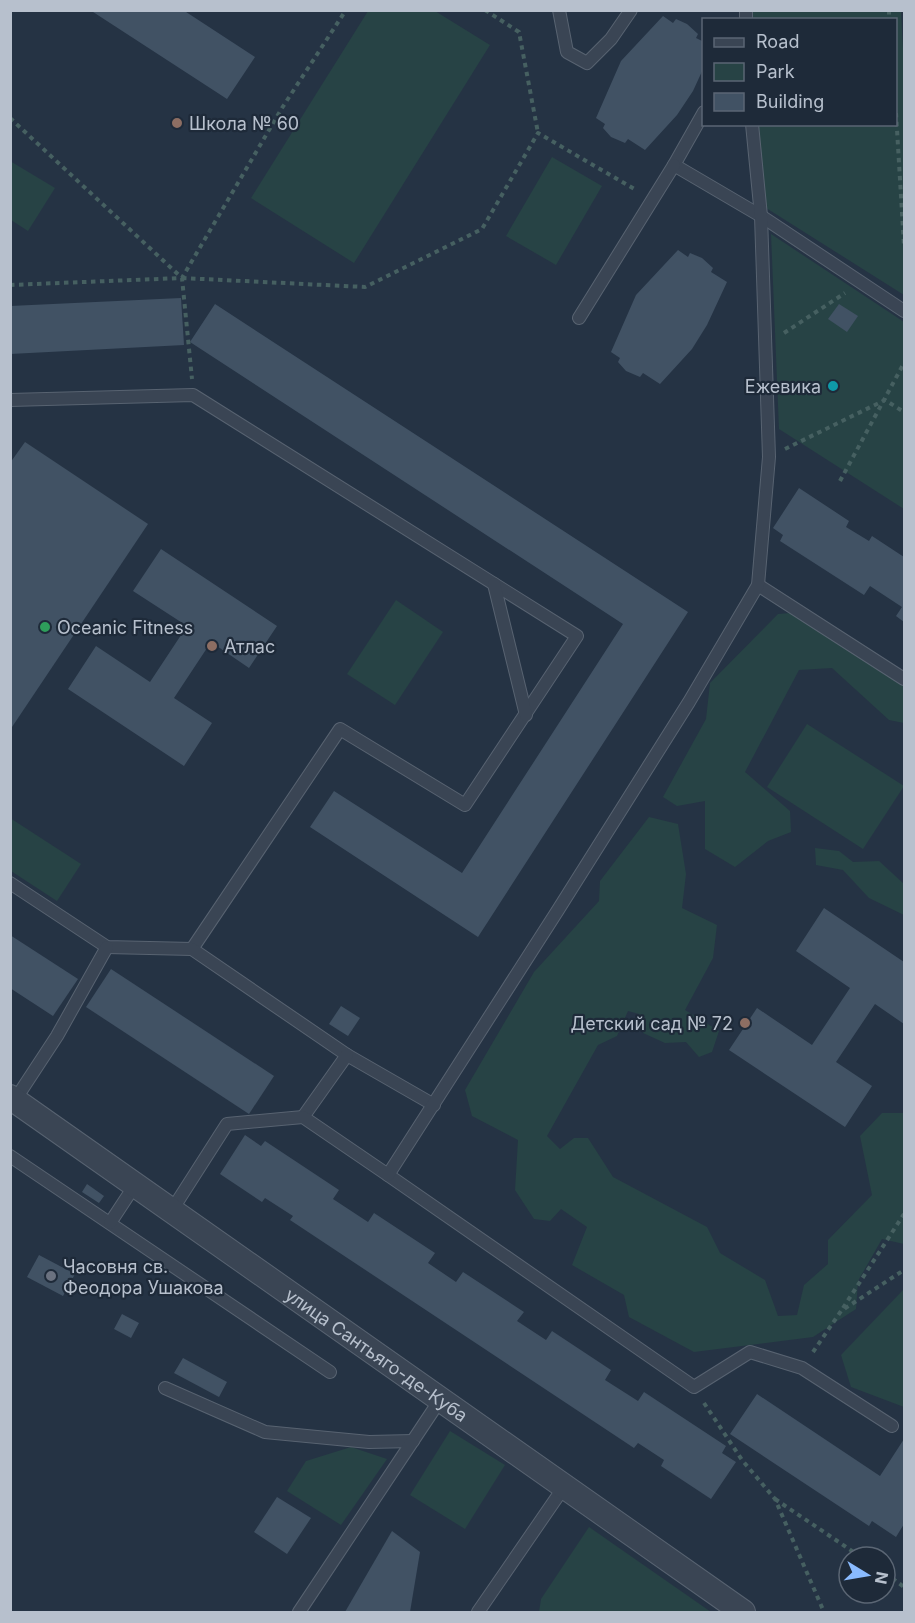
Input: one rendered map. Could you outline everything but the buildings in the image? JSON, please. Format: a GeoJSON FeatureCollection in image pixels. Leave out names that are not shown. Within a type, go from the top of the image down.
{"type":"FeatureCollection","features":[{"type":"Feature","properties":{"kind":"street","name":"улица Сантьяго-де-Куба"},"geometry":{"type":"LineString","coordinates":[[13,1099],[743,1612]]}},
{"type":"Feature","properties":{"kind":"lane"},"geometry":{"type":"LineString","coordinates":[[559,10],[567,52],[587,63],[611,39],[631,10]]}},
{"type":"Feature","properties":{"kind":"lane"},"geometry":{"type":"LineString","coordinates":[[579,318],[702,116]]}},
{"type":"Feature","properties":{"kind":"lane"},"geometry":{"type":"LineString","coordinates":[[388,1175],[683,712],[758,585],[769,457],[760,216],[752,126]]}},
{"type":"Feature","properties":{"kind":"lane"},"geometry":{"type":"LineString","coordinates":[[674,165],[760,216],[904,311]]}},
{"type":"Feature","properties":{"kind":"lane"},"geometry":{"type":"LineString","coordinates":[[10,400],[193,395],[577,636],[465,806],[340,729],[192,949]]}},
{"type":"Feature","properties":{"kind":"lane"},"geometry":{"type":"LineString","coordinates":[[494,584],[526,715]]}},
{"type":"Feature","properties":{"kind":"lane"},"geometry":{"type":"LineString","coordinates":[[758,585],[904,679]]}},
{"type":"Feature","properties":{"kind":"lane"},"geometry":{"type":"LineString","coordinates":[[10,883],[107,947],[192,949],[347,1055],[434,1105]]}},
{"type":"Feature","properties":{"kind":"lane"},"geometry":{"type":"LineString","coordinates":[[13,1099],[57,1036],[107,947]]}},
{"type":"Feature","properties":{"kind":"lane"},"geometry":{"type":"LineString","coordinates":[[303,1117],[347,1055]]}},
{"type":"Feature","properties":{"kind":"lane"},"geometry":{"type":"LineString","coordinates":[[172,1210],[227,1124],[303,1117],[694,1387],[750,1352],[802,1368],[892,1426]]}},
{"type":"Feature","properties":{"kind":"lane"},"geometry":{"type":"LineString","coordinates":[[10,1156],[330,1372]]}},
{"type":"Feature","properties":{"kind":"lane"},"geometry":{"type":"LineString","coordinates":[[110,1223],[135,1185]]}},
{"type":"Feature","properties":{"kind":"lane"},"geometry":{"type":"LineString","coordinates":[[165,1388],[265,1432],[369,1442],[413,1442]]}},
{"type":"Feature","properties":{"kind":"lane"},"geometry":{"type":"LineString","coordinates":[[299,1612],[441,1400]]}},
{"type":"Feature","properties":{"kind":"lane"},"geometry":{"type":"LineString","coordinates":[[478,1612],[564,1486]]}},
{"type":"Feature","properties":{"kind":"path"},"geometry":{"type":"LineString","coordinates":[[193,395],[182,278],[282,108],[346,10]]}},
{"type":"Feature","properties":{"kind":"path"},"geometry":{"type":"LineString","coordinates":[[10,285],[182,278],[364,287],[482,229],[538,133],[519,32],[485,10]]}},
{"type":"Feature","properties":{"kind":"path"},"geometry":{"type":"LineString","coordinates":[[10,118],[182,278]]}},
{"type":"Feature","properties":{"kind":"path"},"geometry":{"type":"LineString","coordinates":[[897,126],[904,246]]}},
{"type":"Feature","properties":{"kind":"path"},"geometry":{"type":"LineString","coordinates":[[538,133],[652,200]]}},
{"type":"Feature","properties":{"kind":"path"},"geometry":{"type":"LineString","coordinates":[[765,345],[861,283]]}},
{"type":"Feature","properties":{"kind":"path"},"geometry":{"type":"LineString","coordinates":[[840,481],[904,363]]}},
{"type":"Feature","properties":{"kind":"path"},"geometry":{"type":"LineString","coordinates":[[769,457],[885,400]]}},
{"type":"Feature","properties":{"kind":"path"},"geometry":{"type":"LineString","coordinates":[[885,400],[904,412]]}},
{"type":"Feature","properties":{"kind":"path"},"geometry":{"type":"LineString","coordinates":[[802,1368],[904,1214]]}},
{"type":"Feature","properties":{"kind":"path"},"geometry":{"type":"LineString","coordinates":[[841,1311],[904,1270]]}},
{"type":"Feature","properties":{"kind":"path"},"geometry":{"type":"LineString","coordinates":[[694,1387],[741,1460],[775,1499],[843,1545]]}},
{"type":"Feature","properties":{"kind":"path"},"geometry":{"type":"LineString","coordinates":[[775,1499],[824,1612]]}},
{"type":"Feature","properties":{"kind":"green space"},"geometry":{"type":"Polygon","coordinates":[[[368,11],[435,11],[490,45],[354,263],[251,198],[368,11]]]}},
{"type":"Feature","properties":{"kind":"green space"},"geometry":{"type":"Polygon","coordinates":[[[751,11],[901,11],[904,67],[904,295],[763,206],[758,126],[897,126],[897,18],[752,18],[751,11]]]}},
{"type":"Feature","properties":{"kind":"green space"},"geometry":{"type":"Polygon","coordinates":[[[552,157],[602,186],[556,265],[506,236],[552,157]]]}},
{"type":"Feature","properties":{"kind":"green space"},"geometry":{"type":"Polygon","coordinates":[[[10,161],[55,188],[28,231],[11,220],[10,161]]]}},
{"type":"Feature","properties":{"kind":"green space"},"geometry":{"type":"Polygon","coordinates":[[[771,234],[904,322],[904,509],[779,429],[771,234]]]}},
{"type":"Feature","properties":{"kind":"green space"},"geometry":{"type":"Polygon","coordinates":[[[396,600],[443,632],[395,705],[347,674],[396,600]]]}},
{"type":"Feature","properties":{"kind":"green space"},"geometry":{"type":"Polygon","coordinates":[[[803,612],[904,684],[904,723],[889,720],[832,668],[799,670],[745,772],[790,811],[791,832],[768,841],[735,867],[705,849],[705,801],[677,806],[663,797],[706,719],[710,683],[778,614],[803,612]]]}},
{"type":"Feature","properties":{"kind":"green space"},"geometry":{"type":"Polygon","coordinates":[[[807,724],[904,786],[863,849],[767,787],[807,724]]]}},
{"type":"Feature","properties":{"kind":"green space"},"geometry":{"type":"Polygon","coordinates":[[[649,817],[678,824],[686,874],[682,908],[717,925],[713,958],[685,1010],[719,1031],[712,1052],[699,1057],[686,1042],[665,1043],[643,1033],[639,1014],[628,1011],[617,1036],[598,1045],[547,1136],[560,1149],[574,1138],[588,1138],[613,1177],[707,1227],[720,1253],[765,1280],[778,1316],[797,1315],[804,1285],[828,1264],[828,1240],[872,1195],[860,1136],[882,1113],[904,1113],[904,1244],[882,1239],[858,1281],[856,1309],[813,1337],[694,1352],[629,1317],[624,1295],[572,1265],[587,1227],[561,1209],[550,1221],[534,1219],[515,1190],[518,1140],[472,1116],[465,1090],[534,972],[599,901],[600,881],[649,817]]]}},
{"type":"Feature","properties":{"kind":"green space"},"geometry":{"type":"Polygon","coordinates":[[[10,818],[81,864],[57,901],[11,871],[10,818]]]}},
{"type":"Feature","properties":{"kind":"green space"},"geometry":{"type":"Polygon","coordinates":[[[815,848],[839,851],[853,862],[879,861],[904,884],[904,915],[869,898],[843,870],[816,865],[815,848]]]}},
{"type":"Feature","properties":{"kind":"green space"},"geometry":{"type":"Polygon","coordinates":[[[904,1289],[904,1407],[851,1387],[841,1355],[904,1289]]]}},
{"type":"Feature","properties":{"kind":"green space"},"geometry":{"type":"Polygon","coordinates":[[[450,1431],[505,1465],[465,1529],[410,1495],[450,1431]]]}},
{"type":"Feature","properties":{"kind":"green space"},"geometry":{"type":"Polygon","coordinates":[[[351,1447],[387,1459],[341,1525],[287,1491],[306,1461],[351,1447]]]}},
{"type":"Feature","properties":{"kind":"green space"},"geometry":{"type":"Polygon","coordinates":[[[589,1527],[711,1612],[539,1612],[541,1599],[589,1527]]]}},
{"type":"Feature","properties":{"kind":"place","name":"Школа № 60"},"geometry":{"type":"Point","coordinates":[177,123]}},
{"type":"Feature","properties":{"kind":"place","name":"Ежевика"},"geometry":{"type":"Point","coordinates":[833,386]}},
{"type":"Feature","properties":{"kind":"place","name":"Oceanic Fitness"},"geometry":{"type":"Point","coordinates":[45,627]}},
{"type":"Feature","properties":{"kind":"place","name":"Атлас"},"geometry":{"type":"Point","coordinates":[212,646]}},
{"type":"Feature","properties":{"kind":"place","name":"Детский сад № 72"},"geometry":{"type":"Point","coordinates":[745,1023]}},
{"type":"Feature","properties":{"kind":"place","name":"Часовня св. Феодора Ушакова"},"geometry":{"type":"Point","coordinates":[51,1276]}}]}
